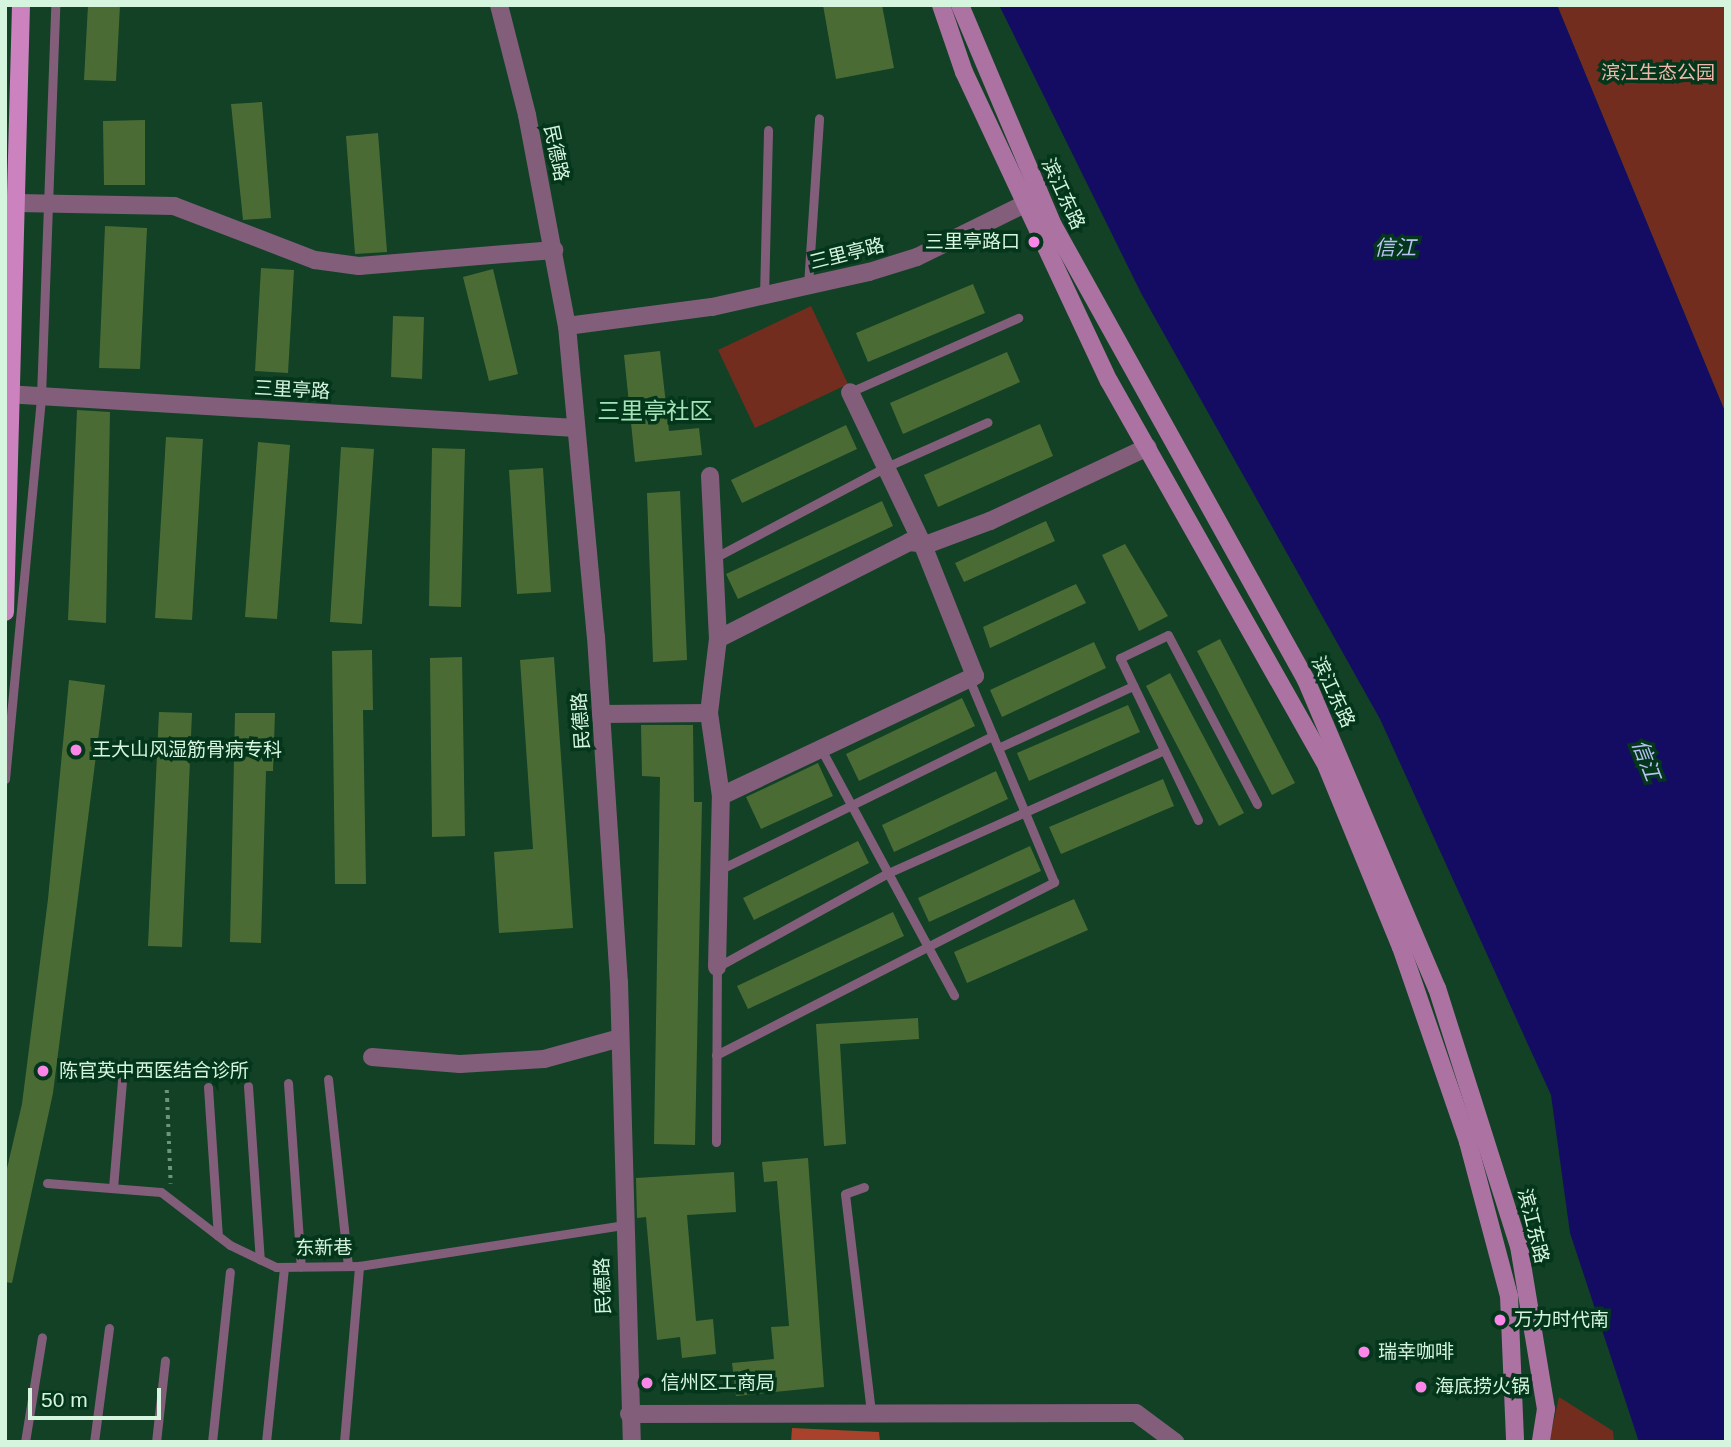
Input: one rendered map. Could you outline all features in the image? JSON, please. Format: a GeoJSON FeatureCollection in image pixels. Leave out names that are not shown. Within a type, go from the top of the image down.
{"type":"FeatureCollection","features":[{"type":"Feature","properties":{"kind":"main road"},"geometry":{"type":"LineString","coordinates":[[5,612],[18,203],[21,5]]}},
{"type":"Feature","properties":{"kind":"main road","name":"滨江东路"},"geometry":{"type":"LineString","coordinates":[[941,5],[964,72],[1033,199],[1306,680],[1437,988],[1519,1246],[1546,1409],[1541,1442]]}},
{"type":"Feature","properties":{"kind":"main road","name":"滨江东路"},"geometry":{"type":"LineString","coordinates":[[960,5],[1033,199],[1148,447],[1327,767],[1401,947],[1468,1142],[1509,1296],[1515,1442]]}},
{"type":"Feature","properties":{"kind":"street","name":"民德路"},"geometry":{"type":"LineString","coordinates":[[499,5],[554,250],[567,326],[601,714],[620,1038],[623,1225],[632,1442]]}},
{"type":"Feature","properties":{"kind":"street","name":"三里亭路"},"geometry":{"type":"LineString","coordinates":[[567,326],[764,296],[917,257],[1033,199]]}},
{"type":"Feature","properties":{"kind":"street"},"geometry":{"type":"LineString","coordinates":[[18,203],[174,206],[314,260],[359,266],[554,250]]}},
{"type":"Feature","properties":{"kind":"street"},"geometry":{"type":"LineString","coordinates":[[721,796],[975,676],[922,543],[850,392]]}},
{"type":"Feature","properties":{"kind":"street","name":"三里亭路"},"geometry":{"type":"LineString","coordinates":[[10,394],[576,428]]}},
{"type":"Feature","properties":{"kind":"street"},"geometry":{"type":"LineString","coordinates":[[718,639],[909,542],[922,543],[990,521],[1148,447]]}},
{"type":"Feature","properties":{"kind":"street"},"geometry":{"type":"LineString","coordinates":[[710,476],[718,639],[709,713],[721,796],[717,967]]}},
{"type":"Feature","properties":{"kind":"street"},"geometry":{"type":"LineString","coordinates":[[601,714],[709,713]]}},
{"type":"Feature","properties":{"kind":"street"},"geometry":{"type":"LineString","coordinates":[[372,1057],[460,1064],[544,1059],[620,1038]]}},
{"type":"Feature","properties":{"kind":"street"},"geometry":{"type":"LineString","coordinates":[[629,1414],[1136,1413],[1175,1442]]}},
{"type":"Feature","properties":{"kind":"lane"},"geometry":{"type":"LineString","coordinates":[[5,779],[41,396],[51,204],[55,5]]}},
{"type":"Feature","properties":{"kind":"lane"},"geometry":{"type":"LineString","coordinates":[[808,285],[819,118]]}},
{"type":"Feature","properties":{"kind":"lane"},"geometry":{"type":"LineString","coordinates":[[764,296],[768,130]]}},
{"type":"Feature","properties":{"kind":"lane"},"geometry":{"type":"LineString","coordinates":[[850,392],[1018,318]]}},
{"type":"Feature","properties":{"kind":"lane"},"geometry":{"type":"LineString","coordinates":[[714,558],[886,467],[988,422]]}},
{"type":"Feature","properties":{"kind":"lane"},"geometry":{"type":"LineString","coordinates":[[1198,820],[1120,658],[1168,635],[1257,804]]}},
{"type":"Feature","properties":{"kind":"lane"},"geometry":{"type":"LineString","coordinates":[[716,1055],[928,943],[1054,882],[970,679]]}},
{"type":"Feature","properties":{"kind":"lane"},"geometry":{"type":"LineString","coordinates":[[998,748],[1133,686]]}},
{"type":"Feature","properties":{"kind":"lane"},"geometry":{"type":"LineString","coordinates":[[719,870],[993,736]]}},
{"type":"Feature","properties":{"kind":"lane"},"geometry":{"type":"LineString","coordinates":[[821,748],[954,995]]}},
{"type":"Feature","properties":{"kind":"lane"},"geometry":{"type":"LineString","coordinates":[[716,1142],[717,967],[888,873],[1164,750]]}},
{"type":"Feature","properties":{"kind":"lane"},"geometry":{"type":"LineString","coordinates":[[113,1188],[123,1068]]}},
{"type":"Feature","properties":{"kind":"lane"},"geometry":{"type":"LineString","coordinates":[[328,1079],[353,1266],[344,1442]]}},
{"type":"Feature","properties":{"kind":"lane"},"geometry":{"type":"LineString","coordinates":[[288,1083],[301,1267]]}},
{"type":"Feature","properties":{"kind":"lane"},"geometry":{"type":"LineString","coordinates":[[208,1087],[218,1236]]}},
{"type":"Feature","properties":{"kind":"lane"},"geometry":{"type":"LineString","coordinates":[[248,1087],[260,1260]]}},
{"type":"Feature","properties":{"kind":"lane","name":"东新巷"},"geometry":{"type":"LineString","coordinates":[[47,1183],[161,1192],[218,1236],[260,1260],[284,1267],[353,1266],[623,1225]]}},
{"type":"Feature","properties":{"kind":"lane"},"geometry":{"type":"LineString","coordinates":[[864,1187],[845,1194],[871,1413]]}},
{"type":"Feature","properties":{"kind":"lane"},"geometry":{"type":"LineString","coordinates":[[266,1442],[284,1267]]}},
{"type":"Feature","properties":{"kind":"lane"},"geometry":{"type":"LineString","coordinates":[[212,1442],[230,1272]]}},
{"type":"Feature","properties":{"kind":"lane"},"geometry":{"type":"LineString","coordinates":[[94,1442],[109,1328]]}},
{"type":"Feature","properties":{"kind":"lane"},"geometry":{"type":"LineString","coordinates":[[25,1442],[42,1337]]}},
{"type":"Feature","properties":{"kind":"lane"},"geometry":{"type":"LineString","coordinates":[[156,1442],[165,1360]]}},
{"type":"Feature","properties":{"kind":"path"},"geometry":{"type":"LineString","coordinates":[[167,1090],[172,1200]]}},
{"type":"Feature","properties":{"kind":"green space","name":"滨江生态公园"},"geometry":{"type":"Polygon","coordinates":[[[1557,5],[1726,5],[1726,414],[1557,5]]]}},
{"type":"Feature","properties":{"kind":"green space"},"geometry":{"type":"Polygon","coordinates":[[[811,306],[848,384],[755,428],[718,350],[811,306]]]}},
{"type":"Feature","properties":{"kind":"green space"},"geometry":{"type":"Polygon","coordinates":[[[1559,1397],[1613,1431],[1614,1442],[1549,1442],[1559,1397]]]}},
{"type":"Feature","properties":{"kind":"shaded area"},"geometry":{"type":"Polygon","coordinates":[[[792,1428],[879,1432],[880,1442],[791,1442],[792,1428]]]}},
{"type":"Feature","properties":{"kind":"water","name":"信江"},"geometry":{"type":"Polygon","coordinates":[[[999,5],[1557,5],[1726,414],[1726,1442],[1639,1442],[1570,1233],[1551,1095],[1380,719],[1141,293],[999,5]]]}},
{"type":"Feature","properties":{"kind":"building"},"geometry":{"type":"Polygon","coordinates":[[[88,5],[120,5],[116,81],[84,80],[88,5]]]}},
{"type":"Feature","properties":{"kind":"building"},"geometry":{"type":"Polygon","coordinates":[[[823,5],[882,5],[894,68],[836,79],[823,5]]]}},
{"type":"Feature","properties":{"kind":"building"},"geometry":{"type":"Polygon","coordinates":[[[262,102],[271,218],[243,220],[231,104],[262,102]]]}},
{"type":"Feature","properties":{"kind":"building"},"geometry":{"type":"Polygon","coordinates":[[[145,120],[145,185],[104,185],[103,121],[145,120]]]}},
{"type":"Feature","properties":{"kind":"building"},"geometry":{"type":"Polygon","coordinates":[[[378,133],[387,252],[355,254],[346,136],[378,133]]]}},
{"type":"Feature","properties":{"kind":"building"},"geometry":{"type":"Polygon","coordinates":[[[105,226],[147,228],[140,369],[99,368],[105,226]]]}},
{"type":"Feature","properties":{"kind":"building"},"geometry":{"type":"Polygon","coordinates":[[[261,268],[294,270],[288,373],[255,371],[261,268]]]}},
{"type":"Feature","properties":{"kind":"building"},"geometry":{"type":"Polygon","coordinates":[[[493,269],[518,374],[489,381],[463,277],[493,269]]]}},
{"type":"Feature","properties":{"kind":"building"},"geometry":{"type":"Polygon","coordinates":[[[973,284],[985,313],[868,362],[856,333],[973,284]]]}},
{"type":"Feature","properties":{"kind":"building"},"geometry":{"type":"Polygon","coordinates":[[[393,316],[424,317],[422,379],[391,377],[393,316]]]}},
{"type":"Feature","properties":{"kind":"building"},"geometry":{"type":"Polygon","coordinates":[[[660,351],[669,431],[699,428],[702,455],[635,462],[624,355],[660,351]]]}},
{"type":"Feature","properties":{"kind":"building"},"geometry":{"type":"Polygon","coordinates":[[[1007,352],[1020,382],[903,434],[890,403],[1007,352]]]}},
{"type":"Feature","properties":{"kind":"building"},"geometry":{"type":"Polygon","coordinates":[[[77,410],[110,412],[106,623],[68,620],[77,410]]]}},
{"type":"Feature","properties":{"kind":"building"},"geometry":{"type":"Polygon","coordinates":[[[1040,424],[1053,456],[938,507],[924,475],[1040,424]]]}},
{"type":"Feature","properties":{"kind":"building"},"geometry":{"type":"Polygon","coordinates":[[[846,425],[857,449],[742,503],[731,480],[846,425]]]}},
{"type":"Feature","properties":{"kind":"building"},"geometry":{"type":"Polygon","coordinates":[[[166,437],[203,439],[192,620],[155,618],[166,437]]]}},
{"type":"Feature","properties":{"kind":"building"},"geometry":{"type":"Polygon","coordinates":[[[258,442],[290,445],[277,619],[245,617],[258,442]]]}},
{"type":"Feature","properties":{"kind":"building"},"geometry":{"type":"Polygon","coordinates":[[[341,447],[374,449],[362,624],[330,622],[341,447]]]}},
{"type":"Feature","properties":{"kind":"building"},"geometry":{"type":"Polygon","coordinates":[[[432,448],[465,449],[461,607],[429,606],[432,448]]]}},
{"type":"Feature","properties":{"kind":"building"},"geometry":{"type":"Polygon","coordinates":[[[543,468],[551,592],[517,594],[509,470],[543,468]]]}},
{"type":"Feature","properties":{"kind":"building"},"geometry":{"type":"Polygon","coordinates":[[[680,491],[687,660],[653,662],[647,493],[680,491]]]}},
{"type":"Feature","properties":{"kind":"building"},"geometry":{"type":"Polygon","coordinates":[[[882,501],[893,526],[738,599],[726,574],[882,501]]]}},
{"type":"Feature","properties":{"kind":"building"},"geometry":{"type":"Polygon","coordinates":[[[1046,521],[1055,541],[964,582],[955,563],[1046,521]]]}},
{"type":"Feature","properties":{"kind":"building"},"geometry":{"type":"Polygon","coordinates":[[[1125,544],[1168,616],[1139,631],[1102,555],[1125,544]]]}},
{"type":"Feature","properties":{"kind":"building"},"geometry":{"type":"Polygon","coordinates":[[[1076,584],[1086,603],[990,648],[983,627],[1076,584]]]}},
{"type":"Feature","properties":{"kind":"building"},"geometry":{"type":"Polygon","coordinates":[[[1220,639],[1295,783],[1272,795],[1197,651],[1220,639]]]}},
{"type":"Feature","properties":{"kind":"building"},"geometry":{"type":"Polygon","coordinates":[[[1094,642],[1106,668],[1002,717],[990,690],[1094,642]]]}},
{"type":"Feature","properties":{"kind":"building"},"geometry":{"type":"Polygon","coordinates":[[[372,650],[373,710],[363,710],[366,884],[335,884],[332,651],[372,650]]]}},
{"type":"Feature","properties":{"kind":"building"},"geometry":{"type":"Polygon","coordinates":[[[462,657],[465,836],[432,837],[430,658],[462,657]]]}},
{"type":"Feature","properties":{"kind":"building"},"geometry":{"type":"Polygon","coordinates":[[[554,657],[573,928],[499,933],[494,852],[533,849],[520,660],[554,657]]]}},
{"type":"Feature","properties":{"kind":"building"},"geometry":{"type":"Polygon","coordinates":[[[1170,673],[1244,813],[1219,826],[1146,686],[1170,673]]]}},
{"type":"Feature","properties":{"kind":"building"},"geometry":{"type":"Polygon","coordinates":[[[69,680],[105,685],[53,1093],[12,1283],[5,1282],[5,1177],[22,1104],[48,899],[69,680]]]}},
{"type":"Feature","properties":{"kind":"building"},"geometry":{"type":"Polygon","coordinates":[[[962,698],[975,726],[859,781],[846,754],[962,698]]]}},
{"type":"Feature","properties":{"kind":"building"},"geometry":{"type":"Polygon","coordinates":[[[1128,705],[1140,732],[1029,781],[1017,753],[1128,705]]]}},
{"type":"Feature","properties":{"kind":"building"},"geometry":{"type":"Polygon","coordinates":[[[159,712],[192,713],[182,947],[148,946],[159,712]]]}},
{"type":"Feature","properties":{"kind":"building"},"geometry":{"type":"Polygon","coordinates":[[[235,713],[275,713],[273,771],[266,771],[261,943],[230,942],[235,713]]]}},
{"type":"Feature","properties":{"kind":"building"},"geometry":{"type":"Polygon","coordinates":[[[641,725],[693,725],[694,802],[702,802],[695,1145],[654,1144],[660,777],[642,776],[641,725]]]}},
{"type":"Feature","properties":{"kind":"building"},"geometry":{"type":"Polygon","coordinates":[[[818,763],[833,796],[761,829],[746,797],[818,763]]]}},
{"type":"Feature","properties":{"kind":"building"},"geometry":{"type":"Polygon","coordinates":[[[996,771],[1008,799],[894,852],[882,825],[996,771]]]}},
{"type":"Feature","properties":{"kind":"building"},"geometry":{"type":"Polygon","coordinates":[[[1163,779],[1174,806],[1061,854],[1049,827],[1163,779]]]}},
{"type":"Feature","properties":{"kind":"building"},"geometry":{"type":"Polygon","coordinates":[[[858,841],[869,863],[754,920],[743,898],[858,841]]]}},
{"type":"Feature","properties":{"kind":"building"},"geometry":{"type":"Polygon","coordinates":[[[1030,846],[1041,871],[929,922],[918,898],[1030,846]]]}},
{"type":"Feature","properties":{"kind":"building"},"geometry":{"type":"Polygon","coordinates":[[[1074,899],[1088,930],[967,983],[954,952],[1074,899]]]}},
{"type":"Feature","properties":{"kind":"building"},"geometry":{"type":"Polygon","coordinates":[[[893,912],[904,936],[748,1009],[737,986],[893,912]]]}},
{"type":"Feature","properties":{"kind":"building"},"geometry":{"type":"Polygon","coordinates":[[[918,1018],[919,1039],[840,1044],[846,1144],[824,1146],[816,1024],[918,1018]]]}},
{"type":"Feature","properties":{"kind":"building"},"geometry":{"type":"Polygon","coordinates":[[[808,1158],[824,1387],[736,1396],[732,1363],[774,1359],[771,1327],[789,1326],[777,1181],[764,1182],[762,1162],[808,1158]]]}},
{"type":"Feature","properties":{"kind":"building"},"geometry":{"type":"Polygon","coordinates":[[[734,1172],[736,1212],[687,1215],[696,1321],[713,1319],[716,1354],[682,1358],[680,1337],[657,1340],[646,1217],[637,1218],[636,1178],[734,1172]]]}},
{"type":"Feature","properties":{"kind":"place","name":"三里亭路口"},"geometry":{"type":"Point","coordinates":[1034,242]}},
{"type":"Feature","properties":{"kind":"place","name":"王大山风湿筋骨病专科"},"geometry":{"type":"Point","coordinates":[76,750]}},
{"type":"Feature","properties":{"kind":"place","name":"陈官英中西医结合诊所"},"geometry":{"type":"Point","coordinates":[43,1071]}},
{"type":"Feature","properties":{"kind":"place","name":"万力时代南"},"geometry":{"type":"Point","coordinates":[1500,1320]}},
{"type":"Feature","properties":{"kind":"place","name":"瑞幸咖啡"},"geometry":{"type":"Point","coordinates":[1364,1352]}},
{"type":"Feature","properties":{"kind":"place","name":"信州区工商局"},"geometry":{"type":"Point","coordinates":[647,1383]}},
{"type":"Feature","properties":{"kind":"place","name":"海底捞火锅"},"geometry":{"type":"Point","coordinates":[1421,1387]}},
{"type":"Feature","properties":{"kind":"district","name":"三里亭社区"},"geometry":{"type":"Point","coordinates":[655,411]}}]}
